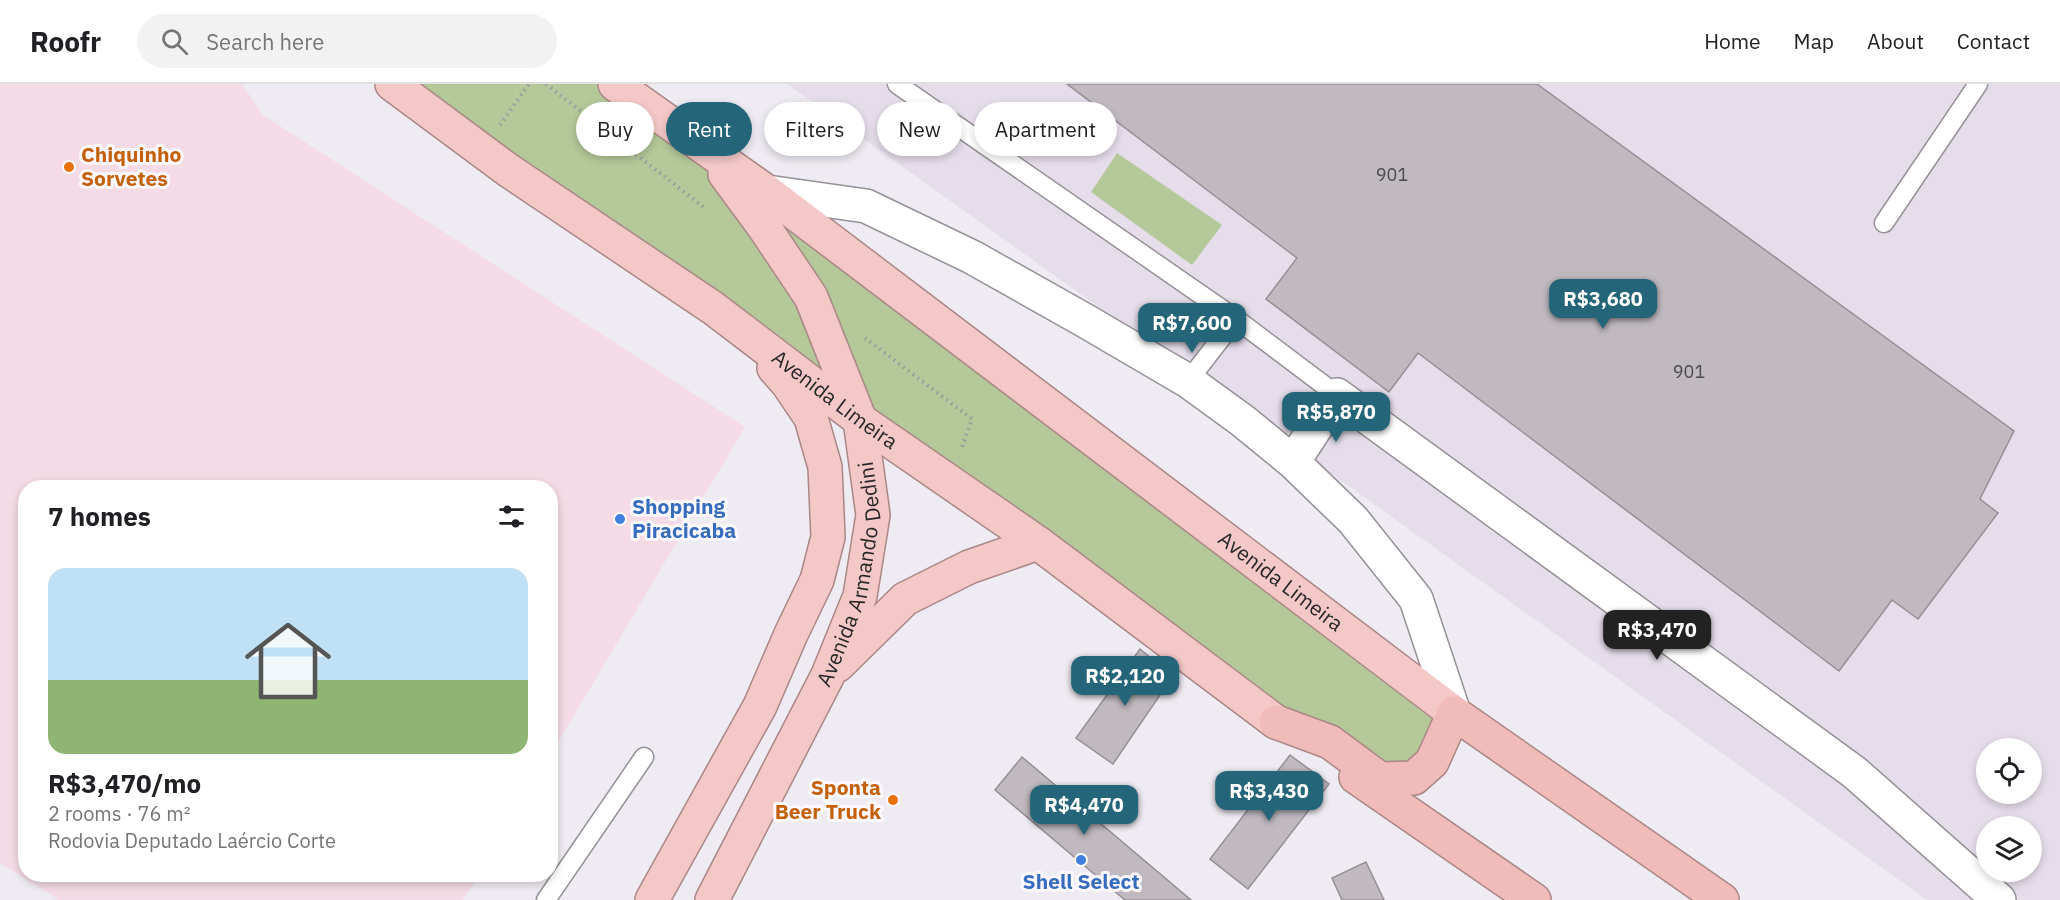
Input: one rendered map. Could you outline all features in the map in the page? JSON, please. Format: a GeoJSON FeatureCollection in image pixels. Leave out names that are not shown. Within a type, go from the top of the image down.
{"type":"FeatureCollection","features":[{"type":"Feature","properties":{"kind":"highway","name":"Avenida Limeira"},"geometry":{"type":"LineString","coordinates":[[392,84],[508,170],[713,308],[860,420],[950,480],[1038,543],[1276,722]]}},
{"type":"Feature","properties":{"kind":"highway","name":"Avenida Limeira"},"geometry":{"type":"LineString","coordinates":[[615,84],[666,121]]}},
{"type":"Feature","properties":{"kind":"highway","name":"Avenida Armando Dedini"},"geometry":{"type":"LineString","coordinates":[[712,156],[811,297],[860,420],[873,515],[860,596],[828,675],[712,900]]}},
{"type":"Feature","properties":{"kind":"highway","name":"Avenida Limeira"},"geometry":{"type":"LineString","coordinates":[[714,156],[767,192],[1455,713]]}},
{"type":"Feature","properties":{"kind":"highway","name":"Avenida Armando Dedini"},"geometry":{"type":"LineString","coordinates":[[652,900],[760,706],[817,580],[828,537],[825,467],[811,418],[788,384],[713,308]]}},
{"type":"Feature","properties":{"kind":"highway"},"geometry":{"type":"LineString","coordinates":[[828,675],[905,599],[969,567],[1038,543]]}},
{"type":"Feature","properties":{"kind":"highway"},"geometry":{"type":"LineString","coordinates":[[1276,722],[1330,742],[1380,779],[1414,778],[1432,762],[1455,713],[1722,900]]}},
{"type":"Feature","properties":{"kind":"highway"},"geometry":{"type":"LineString","coordinates":[[1276,722],[1534,900]]}},
{"type":"Feature","properties":{"kind":"street"},"geometry":{"type":"LineString","coordinates":[[767,192],[866,206],[972,257],[1188,381],[1243,421],[1293,462],[1353,520],[1416,599],[1455,713]]}},
{"type":"Feature","properties":{"kind":"street"},"geometry":{"type":"LineString","coordinates":[[1293,462],[1337,395],[1854,772],[1999,900]]}},
{"type":"Feature","properties":{"kind":"lane"},"geometry":{"type":"LineString","coordinates":[[897,84],[1236,319],[1337,395]]}},
{"type":"Feature","properties":{"kind":"lane"},"geometry":{"type":"LineString","coordinates":[[1884,223],[1978,84]]}},
{"type":"Feature","properties":{"kind":"lane"},"geometry":{"type":"LineString","coordinates":[[1188,381],[1236,319]]}},
{"type":"Feature","properties":{"kind":"lane"},"geometry":{"type":"LineString","coordinates":[[546,900],[644,757]]}},
{"type":"Feature","properties":{"kind":"path"},"geometry":{"type":"LineString","coordinates":[[482,150],[529,84]]}},
{"type":"Feature","properties":{"kind":"path"},"geometry":{"type":"LineString","coordinates":[[546,84],[709,211]]}},
{"type":"Feature","properties":{"kind":"path"},"geometry":{"type":"LineString","coordinates":[[858,333],[972,419],[950,480]]}},
{"type":"Feature","properties":{"kind":"shaded area","name":"Shopping Piracicaba"},"geometry":{"type":"Polygon","coordinates":[[[0,84],[242,84],[263,115],[745,427],[558,742],[558,480],[18,480],[18,874],[0,863],[0,84]]]}},
{"type":"Feature","properties":{"kind":"shaded area"},"geometry":{"type":"Polygon","coordinates":[[[787,84],[2060,84],[2060,900],[1927,900],[888,156],[962,156],[962,102],[877,102],[877,148],[865,140],[865,102],[812,102],[787,84]]]}},
{"type":"Feature","properties":{"kind":"shaded area","name":"Shopping Piracicaba"},"geometry":{"type":"Polygon","coordinates":[[[30,882],[475,882],[463,900],[59,900],[30,882]]]}},
{"type":"Feature","properties":{"kind":"green space"},"geometry":{"type":"Polygon","coordinates":[[[392,84],[615,84],[639,102],[576,102],[576,156],[654,156],[654,113],[666,122],[666,156],[711,156],[1454,713],[1432,762],[1380,779],[392,84]]]}},
{"type":"Feature","properties":{"kind":"green space"},"geometry":{"type":"Polygon","coordinates":[[[1117,153],[1222,225],[1192,265],[1091,192],[1117,153]]]}},
{"type":"Feature","properties":{"kind":"building"},"geometry":{"type":"Polygon","coordinates":[[[1067,84],[1537,84],[2014,431],[1980,499],[1998,513],[1918,619],[1892,600],[1839,671],[1418,353],[1389,392],[1266,299],[1297,258],[1117,122],[1117,102],[1091,102],[1067,84]]]}},
{"type":"Feature","properties":{"kind":"building"},"geometry":{"type":"Polygon","coordinates":[[[1140,649],[1173,676],[1113,764],[1076,738],[1140,649]]]}},
{"type":"Feature","properties":{"kind":"building"},"geometry":{"type":"Polygon","coordinates":[[[1290,755],[1329,784],[1248,889],[1210,859],[1290,755]]]}},
{"type":"Feature","properties":{"kind":"building"},"geometry":{"type":"Polygon","coordinates":[[[1022,757],[1191,900],[1125,900],[995,790],[1022,757]]]}},
{"type":"Feature","properties":{"kind":"building"},"geometry":{"type":"Polygon","coordinates":[[[1366,862],[1384,900],[1342,900],[1332,878],[1366,862]]]}},
{"type":"Feature","properties":{"kind":"place","name":"Chiquinho Sorvetes"},"geometry":{"type":"Point","coordinates":[69,167]}},
{"type":"Feature","properties":{"kind":"place","name":"Shopping Piracicaba"},"geometry":{"type":"Point","coordinates":[620,519]}},
{"type":"Feature","properties":{"kind":"place","name":"Sponta Beer Truck"},"geometry":{"type":"Point","coordinates":[893,800]}},
{"type":"Feature","properties":{"kind":"place","name":"Shell Select"},"geometry":{"type":"Point","coordinates":[1081,860]}}]}
